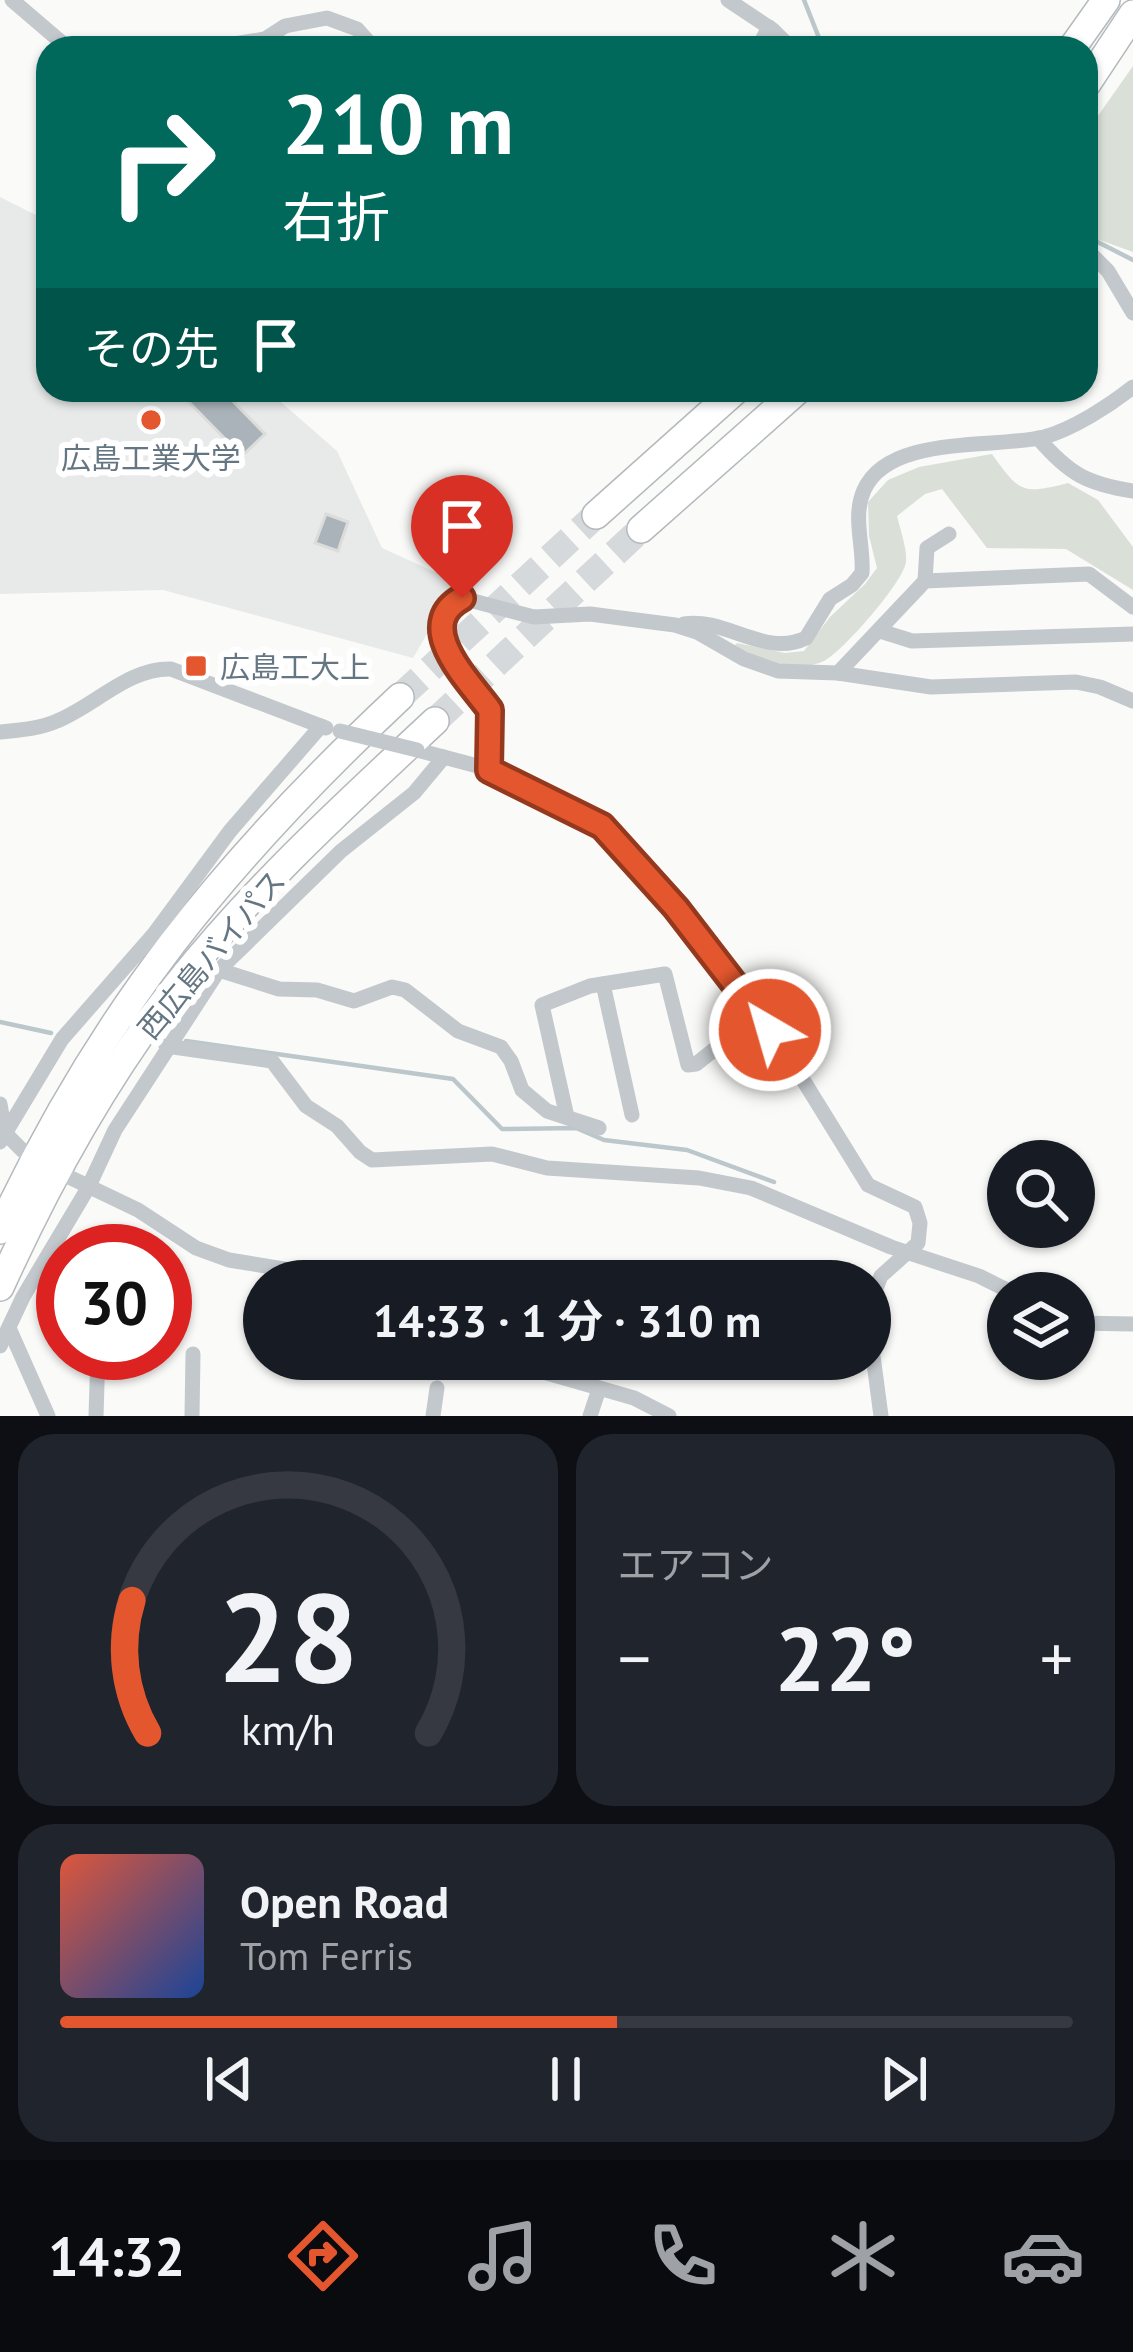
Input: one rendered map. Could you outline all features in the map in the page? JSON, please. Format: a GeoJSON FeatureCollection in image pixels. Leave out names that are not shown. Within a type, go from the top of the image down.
{"type":"FeatureCollection","features":[{"type":"Feature","properties":{"kind":"highway"},"geometry":{"type":"LineString","coordinates":[[1080,36],[1106,0]]}},
{"type":"Feature","properties":{"kind":"highway"},"geometry":{"type":"LineString","coordinates":[[1098,67],[1133,14]]}},
{"type":"Feature","properties":{"kind":"highway"},"geometry":{"type":"LineString","coordinates":[[596,515],[723,402]]}},
{"type":"Feature","properties":{"kind":"highway"},"geometry":{"type":"LineString","coordinates":[[641,529],[784,402]]}},
{"type":"Feature","properties":{"kind":"highway","name":"西広島バイパス"},"geometry":{"type":"LineString","coordinates":[[0,1230],[92,1055],[154,963],[261,833],[400,697]]}},
{"type":"Feature","properties":{"kind":"highway","name":"西広島バイパス"},"geometry":{"type":"LineString","coordinates":[[0,1287],[56,1171],[176,987],[296,851],[435,721]]}},
{"type":"Feature","properties":{"kind":"street"},"geometry":{"type":"LineString","coordinates":[[11,0],[54,36]]}},
{"type":"Feature","properties":{"kind":"street"},"geometry":{"type":"LineString","coordinates":[[728,0],[778,36]]}},
{"type":"Feature","properties":{"kind":"street"},"geometry":{"type":"LineString","coordinates":[[269,36],[284,26],[327,18],[363,36]]}},
{"type":"Feature","properties":{"kind":"street"},"geometry":{"type":"LineString","coordinates":[[764,36],[769,27]]}},
{"type":"Feature","properties":{"kind":"street"},"geometry":{"type":"LineString","coordinates":[[1098,261],[1133,314]]}},
{"type":"Feature","properties":{"kind":"street"},"geometry":{"type":"LineString","coordinates":[[489,770],[490,710],[451,661],[444,624],[449,606],[470,598],[534,617],[590,614],[675,625],[708,622],[782,644],[806,638],[830,599],[862,573],[858,510],[863,491],[884,467],[916,453],[1038,438],[1133,387]]}},
{"type":"Feature","properties":{"kind":"street"},"geometry":{"type":"LineString","coordinates":[[1038,438],[1059,463],[1090,483],[1133,491]]}},
{"type":"Feature","properties":{"kind":"street"},"geometry":{"type":"LineString","coordinates":[[838,673],[925,581],[927,548],[949,534]]}},
{"type":"Feature","properties":{"kind":"street"},"geometry":{"type":"LineString","coordinates":[[925,581],[1089,574],[1133,607]]}},
{"type":"Feature","properties":{"kind":"street"},"geometry":{"type":"LineString","coordinates":[[675,625],[761,666],[792,673],[838,673],[947,688],[1076,682],[1133,701]]}},
{"type":"Feature","properties":{"kind":"street"},"geometry":{"type":"LineString","coordinates":[[880,631],[912,641],[1133,634]]}},
{"type":"Feature","properties":{"kind":"street"},"geometry":{"type":"LineString","coordinates":[[0,732],[55,722],[142,673],[172,669],[321,726],[489,770],[602,826],[788,1054],[863,1180],[873,1190],[909,1202],[917,1210],[921,1233],[908,1254],[891,1267]]}},
{"type":"Feature","properties":{"kind":"street"},"geometry":{"type":"LineString","coordinates":[[2,1138],[62,1039],[154,934],[230,831],[321,726]]}},
{"type":"Feature","properties":{"kind":"street"},"geometry":{"type":"LineString","coordinates":[[0,1346],[115,1130],[219,970],[341,851],[414,793],[444,757]]}},
{"type":"Feature","properties":{"kind":"street"},"geometry":{"type":"LineString","coordinates":[[219,970],[279,989],[317,990],[354,1000],[392,987],[405,990],[458,1031],[501,1047],[521,1090],[547,1111],[599,1128]]}},
{"type":"Feature","properties":{"kind":"street"},"geometry":{"type":"LineString","coordinates":[[567,1118],[542,1005],[602,984],[664,974],[688,1065],[696,1064],[758,1015]]}},
{"type":"Feature","properties":{"kind":"street"},"geometry":{"type":"LineString","coordinates":[[602,984],[632,1115]]}},
{"type":"Feature","properties":{"kind":"street"},"geometry":{"type":"LineString","coordinates":[[166,1046],[272,1061],[305,1106],[337,1126],[359,1153],[372,1160],[492,1154],[547,1168],[699,1178],[751,1188],[908,1254],[987,1280]]}},
{"type":"Feature","properties":{"kind":"street"},"geometry":{"type":"LineString","coordinates":[[0,1104],[2,1138]]}},
{"type":"Feature","properties":{"kind":"street"},"geometry":{"type":"LineString","coordinates":[[2,1138],[22,1151]]}},
{"type":"Feature","properties":{"kind":"street"},"geometry":{"type":"LineString","coordinates":[[69,1177],[138,1210],[196,1249],[243,1262]]}},
{"type":"Feature","properties":{"kind":"street"},"geometry":{"type":"LineString","coordinates":[[1095,1323],[1133,1324]]}},
{"type":"Feature","properties":{"kind":"street"},"geometry":{"type":"LineString","coordinates":[[9,1328],[48,1416]]}},
{"type":"Feature","properties":{"kind":"street"},"geometry":{"type":"LineString","coordinates":[[192,1416],[193,1354]]}},
{"type":"Feature","properties":{"kind":"street"},"geometry":{"type":"LineString","coordinates":[[96,1416],[97,1380]]}},
{"type":"Feature","properties":{"kind":"street"},"geometry":{"type":"LineString","coordinates":[[569,1380],[634,1397],[669,1416]]}},
{"type":"Feature","properties":{"kind":"street"},"geometry":{"type":"LineString","coordinates":[[876,1380],[881,1416]]}},
{"type":"Feature","properties":{"kind":"street"},"geometry":{"type":"LineString","coordinates":[[433,1416],[437,1388]]}},
{"type":"Feature","properties":{"kind":"street"},"geometry":{"type":"LineString","coordinates":[[590,1416],[599,1389]]}},
{"type":"Feature","properties":{"kind":"shaded area"},"geometry":{"type":"Polygon","coordinates":[[[1133,66],[1133,252],[1098,239],[1098,116],[1133,66]]]}},
{"type":"Feature","properties":{"kind":"shaded area","name":"広島工業大学"},"geometry":{"type":"Polygon","coordinates":[[[0,197],[36,215],[36,402],[281,402],[337,451],[382,548],[457,582],[413,658],[163,590],[0,594],[0,197]]]}},
{"type":"Feature","properties":{"kind":"shaded area"},"geometry":{"type":"Polygon","coordinates":[[[992,454],[1023,487],[1068,483],[1098,500],[1133,547],[1133,590],[1066,549],[987,548],[942,489],[925,494],[897,516],[905,550],[903,571],[833,655],[814,664],[790,665],[733,647],[737,643],[785,653],[804,651],[877,568],[869,536],[868,502],[888,480],[919,467],[992,454]]]}},
{"type":"Feature","properties":{"kind":"building"},"geometry":{"type":"Polygon","coordinates":[[[189,402],[234,402],[265,434],[242,456],[189,402]]]}},
{"type":"Feature","properties":{"kind":"building"},"geometry":{"type":"Polygon","coordinates":[[[326,514],[348,522],[338,551],[315,543],[326,514]]]}},
{"type":"Feature","properties":{"kind":"waterway"},"geometry":{"type":"LineString","coordinates":[[804,0],[818,36]]}},
{"type":"Feature","properties":{"kind":"waterway"},"geometry":{"type":"LineString","coordinates":[[1098,242],[1133,260]]}},
{"type":"Feature","properties":{"kind":"waterway"},"geometry":{"type":"LineString","coordinates":[[0,1022],[51,1033]]}},
{"type":"Feature","properties":{"kind":"waterway"},"geometry":{"type":"LineString","coordinates":[[186,1041],[453,1079],[502,1129],[576,1128],[604,1140],[687,1150],[774,1182]]}},
{"type":"Feature","properties":{"kind":"tunnel"},"geometry":{"type":"LineString","coordinates":[[400,697],[596,515]]}},
{"type":"Feature","properties":{"kind":"tunnel"},"geometry":{"type":"LineString","coordinates":[[435,721],[641,529]]}},
{"type":"Feature","properties":{"kind":"place","name":"広島工業大学"},"geometry":{"type":"Point","coordinates":[151,420]}},
{"type":"Feature","properties":{"kind":"place","name":"広島工大上"},"geometry":{"type":"Point","coordinates":[196,666]}},
{"type":"Feature","properties":{"kind":"route"},"geometry":{"type":"LineString","coordinates":[[462,598],[445,615],[445,640],[454,667],[490,710],[489,770],[602,826],[616,838],[770,1030]]}}]}
